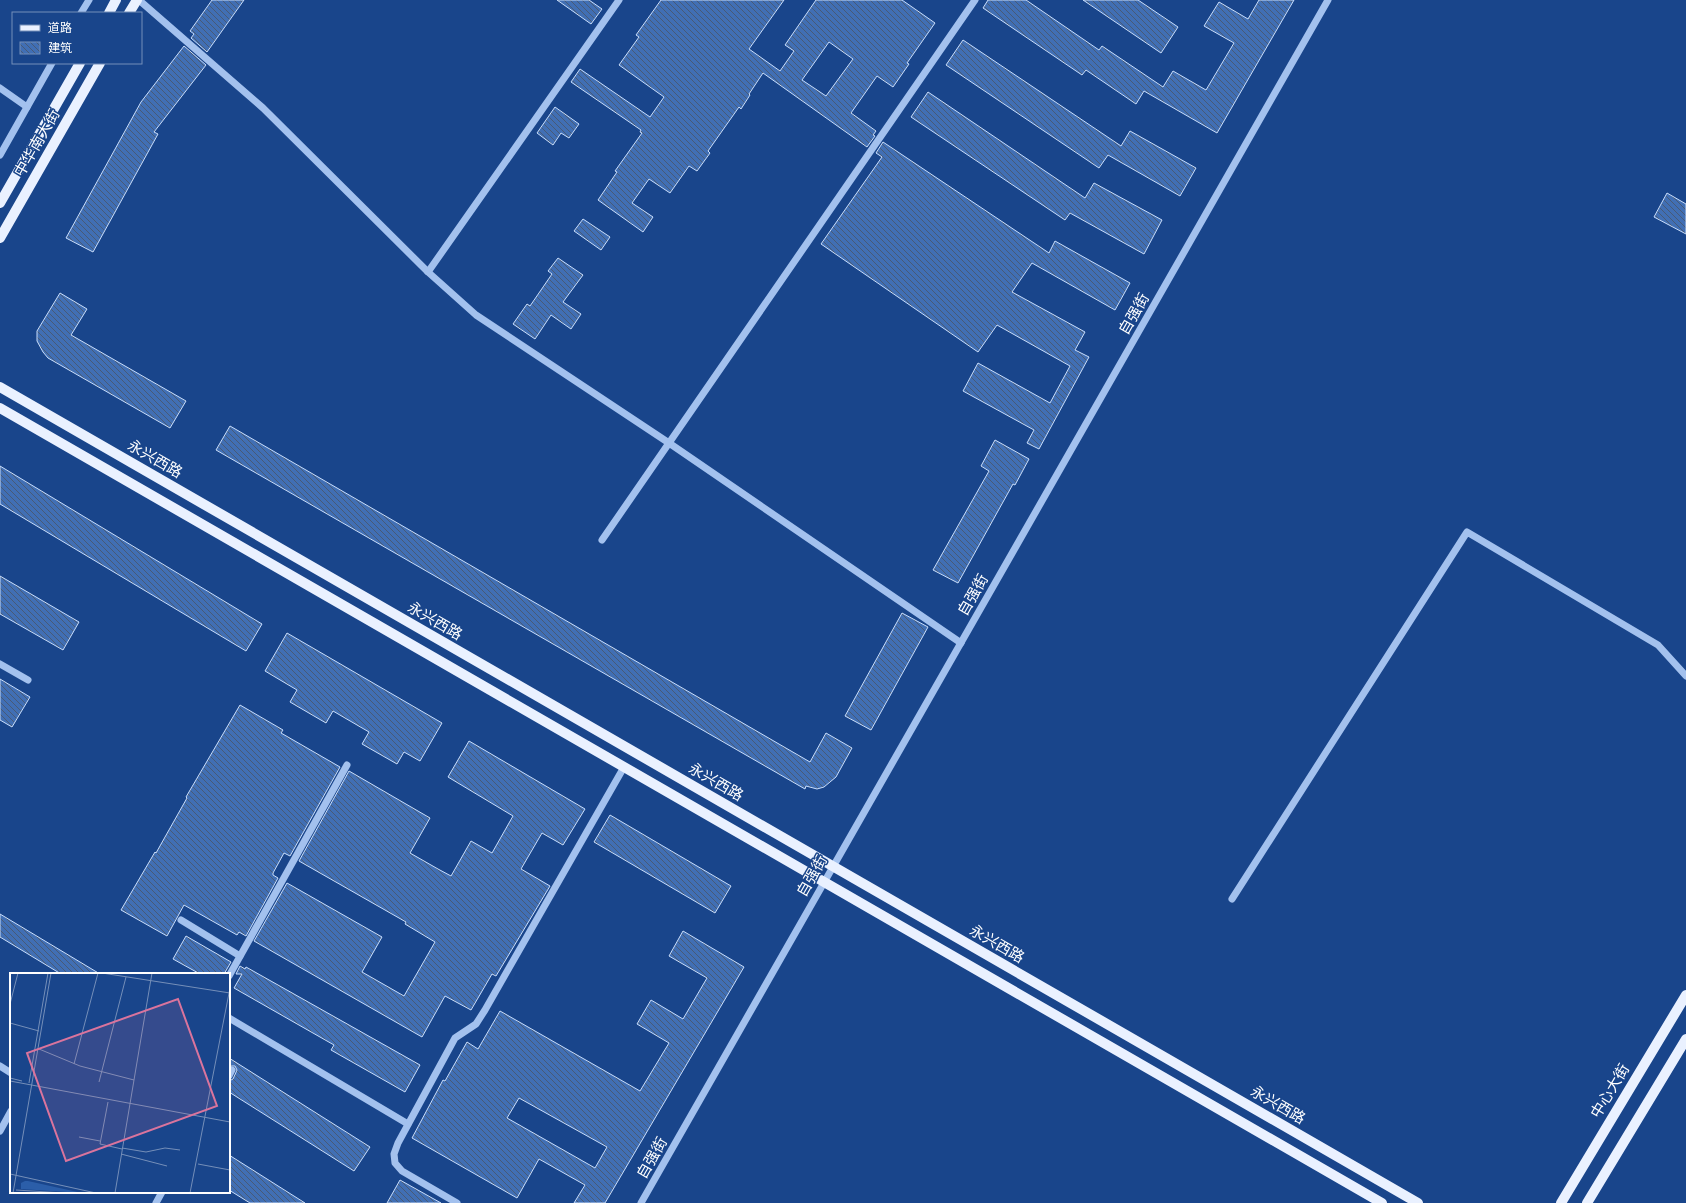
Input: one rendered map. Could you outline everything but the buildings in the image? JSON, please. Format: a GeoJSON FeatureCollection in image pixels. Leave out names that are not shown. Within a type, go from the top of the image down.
{"type":"FeatureCollection","features":[{"type":"Feature","properties":{"kind":"main road"},"geometry":{"type":"LineString","coordinates":[[110,12],[116,0]]}},
{"type":"Feature","properties":{"kind":"main road"},"geometry":{"type":"LineString","coordinates":[[130,12],[138,0]]}},
{"type":"Feature","properties":{"kind":"main road","name":"中华南大街"},"geometry":{"type":"LineString","coordinates":[[0,203],[79,64]]}},
{"type":"Feature","properties":{"kind":"main road","name":"中华南大街"},"geometry":{"type":"LineString","coordinates":[[0,238],[99,64]]}},
{"type":"Feature","properties":{"kind":"main road","name":"永兴西路"},"geometry":{"type":"LineString","coordinates":[[0,388],[1418,1203]]}},
{"type":"Feature","properties":{"kind":"main road"},"geometry":{"type":"LineString","coordinates":[[0,408],[1382,1203]]}},
{"type":"Feature","properties":{"kind":"main road","name":"中心大街"},"geometry":{"type":"LineString","coordinates":[[1561,1203],[1686,995]]}},
{"type":"Feature","properties":{"kind":"main road"},"geometry":{"type":"LineString","coordinates":[[1587,1203],[1686,1039]]}},
{"type":"Feature","properties":{"kind":"street"},"geometry":{"type":"LineString","coordinates":[[82,12],[88,0]]}},
{"type":"Feature","properties":{"kind":"street"},"geometry":{"type":"LineString","coordinates":[[138,0],[263,108],[428,272],[476,315],[961,642]]}},
{"type":"Feature","properties":{"kind":"street"},"geometry":{"type":"LineString","coordinates":[[428,272],[619,0]]}},
{"type":"Feature","properties":{"kind":"street"},"geometry":{"type":"LineString","coordinates":[[602,540],[975,0]]}},
{"type":"Feature","properties":{"kind":"street","name":"自强街"},"geometry":{"type":"LineString","coordinates":[[641,1203],[1328,0]]}},
{"type":"Feature","properties":{"kind":"street"},"geometry":{"type":"LineString","coordinates":[[0,155],[51,64]]}},
{"type":"Feature","properties":{"kind":"street"},"geometry":{"type":"LineString","coordinates":[[0,88],[27,107]]}},
{"type":"Feature","properties":{"kind":"street"},"geometry":{"type":"LineString","coordinates":[[1232,899],[1467,532],[1658,646],[1686,676]]}},
{"type":"Feature","properties":{"kind":"street"},"geometry":{"type":"LineString","coordinates":[[0,664],[28,680]]}},
{"type":"Feature","properties":{"kind":"street"},"geometry":{"type":"LineString","coordinates":[[230,974],[347,765]]}},
{"type":"Feature","properties":{"kind":"street"},"geometry":{"type":"LineString","coordinates":[[457,1203],[402,1171],[395,1163],[394,1154],[408,1124],[455,1038],[476,1024],[485,1010],[624,767]]}},
{"type":"Feature","properties":{"kind":"street"},"geometry":{"type":"LineString","coordinates":[[181,920],[240,956]]}},
{"type":"Feature","properties":{"kind":"street"},"geometry":{"type":"LineString","coordinates":[[230,1019],[408,1124]]}},
{"type":"Feature","properties":{"kind":"street"},"geometry":{"type":"LineString","coordinates":[[0,1066],[10,1072]]}},
{"type":"Feature","properties":{"kind":"street"},"geometry":{"type":"LineString","coordinates":[[0,1131],[10,1113]]}},
{"type":"Feature","properties":{"kind":"street"},"geometry":{"type":"LineString","coordinates":[[156,1203],[161,1193]]}}]}
